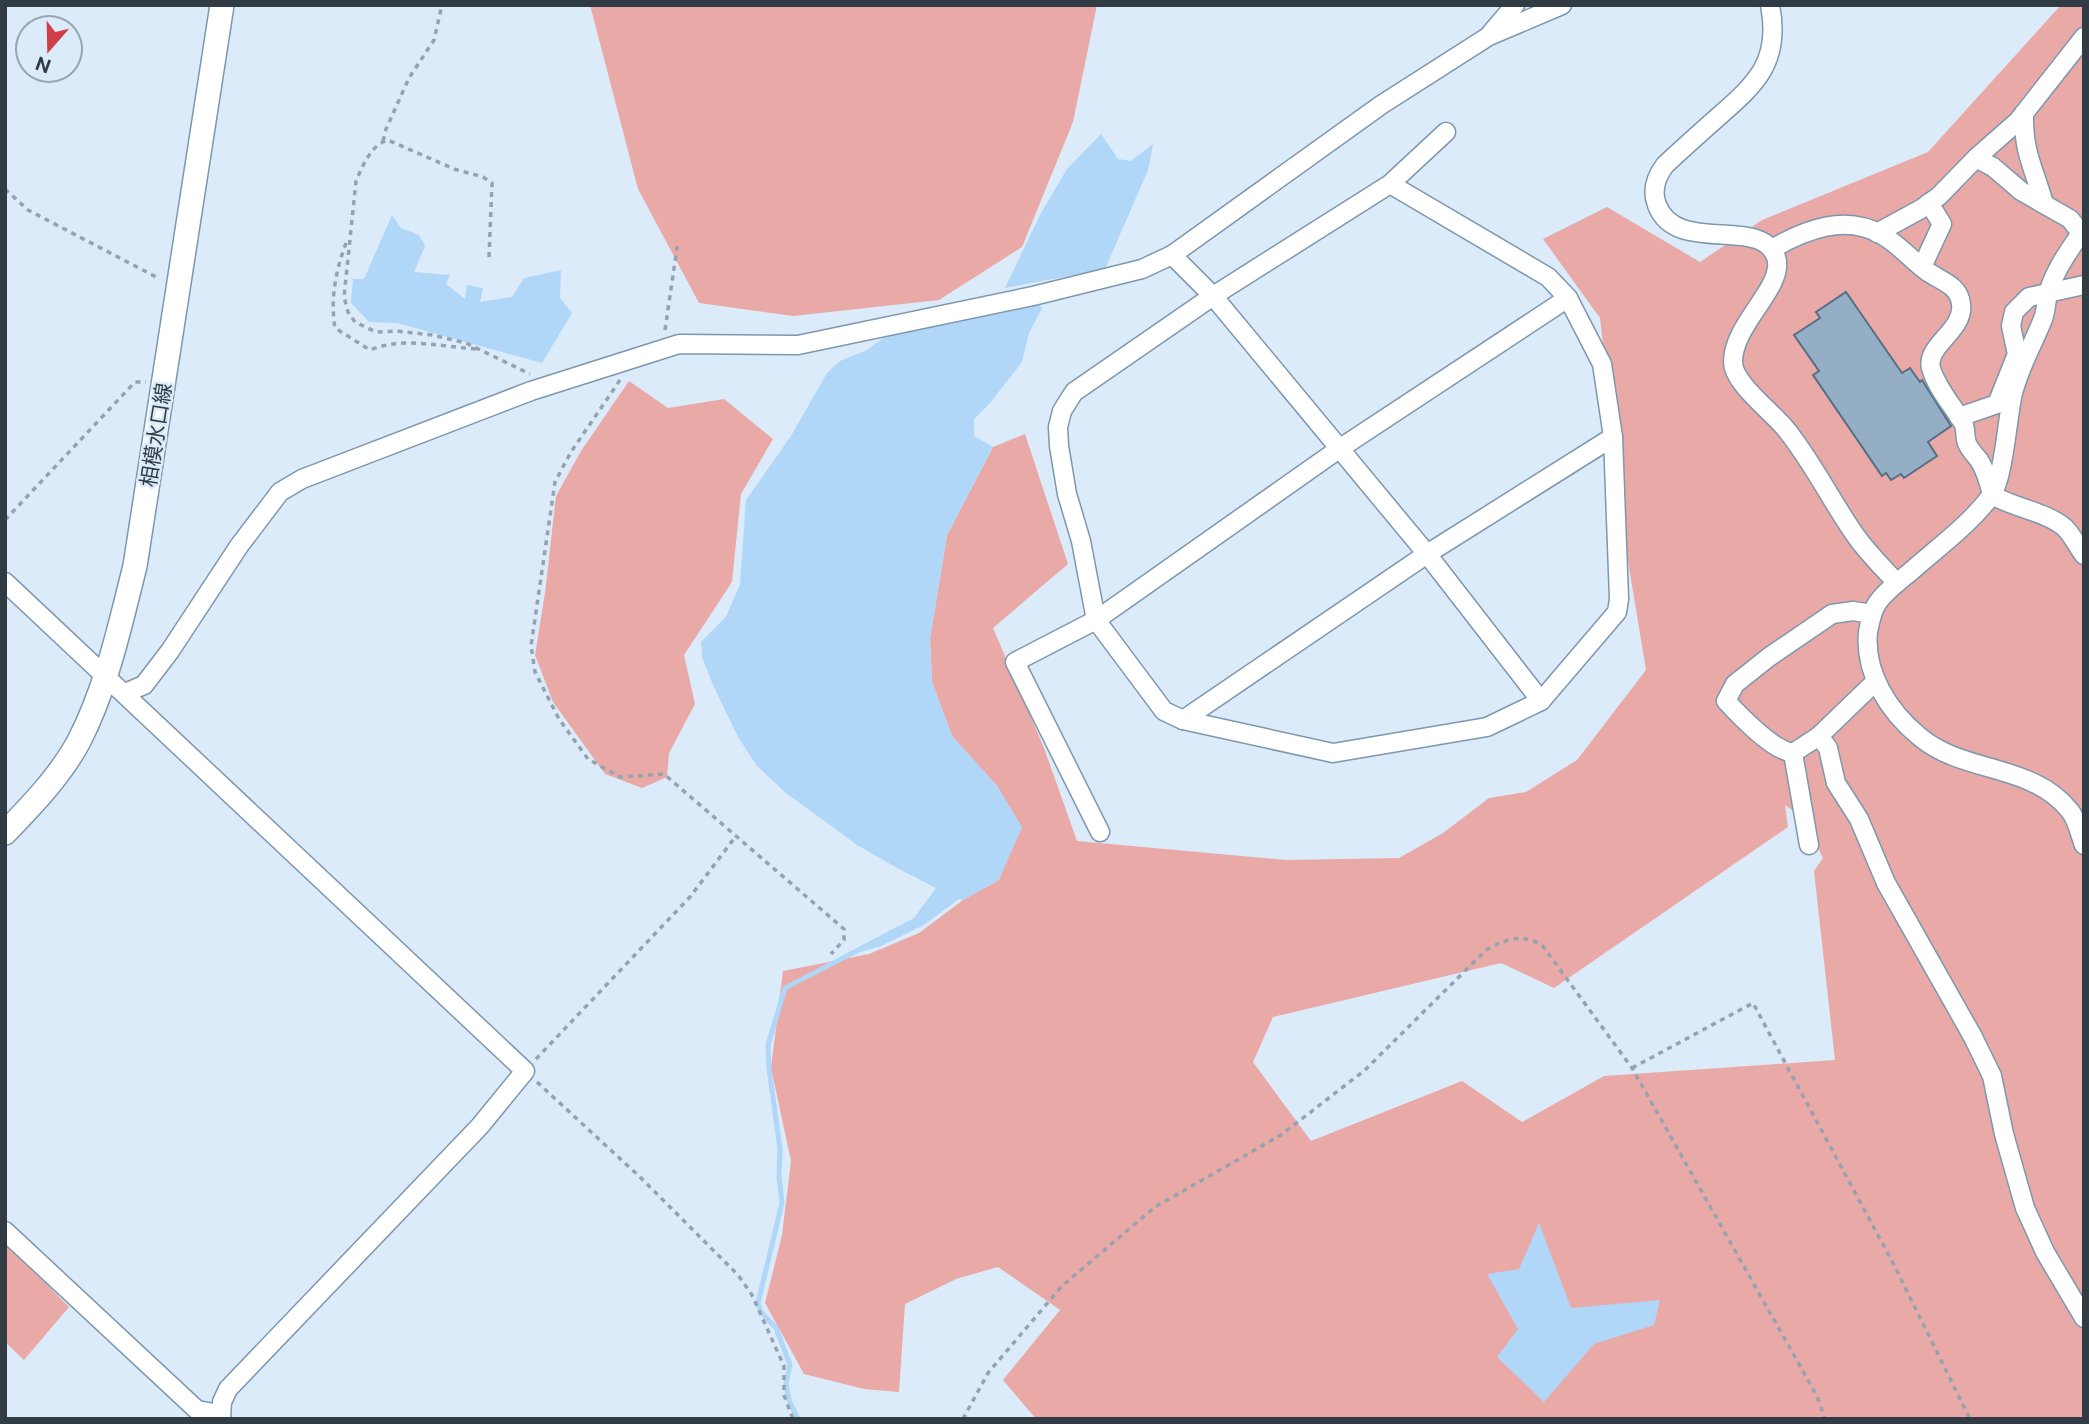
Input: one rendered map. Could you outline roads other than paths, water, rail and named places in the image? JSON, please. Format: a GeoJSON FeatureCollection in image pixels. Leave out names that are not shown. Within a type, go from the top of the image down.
{"type":"FeatureCollection","features":[{"type":"Feature","properties":{"kind":"main road","name":"相模水口線"},"geometry":{"type":"LineString","coordinates":[[5,833],[57,774],[78,743],[105,675],[135,566],[222,5]]}},
{"type":"Feature","properties":{"kind":"street"},"geometry":{"type":"LineString","coordinates":[[1489,36],[1515,5]]}},
{"type":"Feature","properties":{"kind":"street"},"geometry":{"type":"LineString","coordinates":[[125,693],[144,685],[170,651],[239,546],[280,492],[302,479],[551,384],[679,345],[798,345],[1034,296],[1142,270],[1172,255],[1381,104],[1489,36],[1562,5]]}},
{"type":"Feature","properties":{"kind":"street"},"geometry":{"type":"LineString","coordinates":[[1770,5],[1774,40],[1764,69],[1746,92],[1665,165],[1658,174],[1654,196],[1658,208],[1674,226],[1705,234],[1750,237],[1772,249],[1777,260],[1773,284],[1748,319],[1737,342],[1732,364],[1741,384],[1772,412],[1804,451],[1858,539],[1897,583]]}},
{"type":"Feature","properties":{"kind":"street"},"geometry":{"type":"LineString","coordinates":[[1877,233],[1930,203],[2024,113],[2084,37]]}},
{"type":"Feature","properties":{"kind":"street"},"geometry":{"type":"LineString","coordinates":[[2024,113],[2023,139],[2044,204]]}},
{"type":"Feature","properties":{"kind":"street"},"geometry":{"type":"LineString","coordinates":[[1390,184],[1548,277],[1568,298],[1602,364],[1613,437],[1619,599],[1617,612],[1541,701],[1487,727],[1333,753],[1183,719],[1164,711],[1096,621],[1082,541],[1068,494],[1059,446],[1058,427],[1062,411],[1074,391],[1213,296],[1390,184],[1446,132]]}},
{"type":"Feature","properties":{"kind":"street"},"geometry":{"type":"LineString","coordinates":[[1976,158],[1993,167],[2021,191],[2070,219],[2081,233],[2060,263],[2048,293],[2043,317],[2020,370],[2010,409],[2000,477],[1992,495],[1878,601],[1872,614],[1868,634],[1875,682],[1895,713],[1920,737],[1944,754],[1998,769],[2045,787],[2072,812],[2084,845]]}},
{"type":"Feature","properties":{"kind":"street"},"geometry":{"type":"LineString","coordinates":[[1922,267],[1942,224],[1930,203]]}},
{"type":"Feature","properties":{"kind":"street"},"geometry":{"type":"LineString","coordinates":[[1772,249],[1789,239],[1826,226],[1845,224],[1867,228],[1947,282],[1956,292],[1961,304],[1960,314],[1953,328],[1932,354],[1929,360],[1931,371],[1967,429],[1965,441],[1989,478],[1992,495],[2003,502],[2049,518],[2065,528],[2084,555]]}},
{"type":"Feature","properties":{"kind":"street"},"geometry":{"type":"LineString","coordinates":[[1172,255],[1213,296],[1427,554],[1541,701]]}},
{"type":"Feature","properties":{"kind":"street"},"geometry":{"type":"LineString","coordinates":[[1961,420],[1997,404],[2017,354],[2011,326],[2014,312],[2029,297],[2084,285]]}},
{"type":"Feature","properties":{"kind":"street"},"geometry":{"type":"LineString","coordinates":[[1100,832],[1015,662],[1096,621],[1339,449],[1568,298]]}},
{"type":"Feature","properties":{"kind":"street"},"geometry":{"type":"LineString","coordinates":[[1961,420],[1990,419],[2010,409]]}},
{"type":"Feature","properties":{"kind":"street"},"geometry":{"type":"LineString","coordinates":[[1183,719],[1427,554],[1613,437]]}},
{"type":"Feature","properties":{"kind":"street"},"geometry":{"type":"LineString","coordinates":[[5,582],[525,1070],[480,1126],[228,1389],[222,1402],[221,1416],[197,1410],[5,1231]]}},
{"type":"Feature","properties":{"kind":"street"},"geometry":{"type":"LineString","coordinates":[[1872,614],[1853,611],[1832,614],[1735,684],[1726,701],[1741,717],[1784,752],[1793,753],[1819,736],[1875,682]]}},
{"type":"Feature","properties":{"kind":"street"},"geometry":{"type":"LineString","coordinates":[[1819,736],[1828,748],[1836,783],[1859,819],[1885,883],[1973,1037],[1992,1076],[2004,1134],[2025,1208],[2045,1252],[2084,1318]]}},
{"type":"Feature","properties":{"kind":"street"},"geometry":{"type":"LineString","coordinates":[[1793,753],[1809,845]]}},
{"type":"Feature","properties":{"kind":"water"},"geometry":{"type":"Polygon","coordinates":[[[1101,134],[1118,159],[1131,161],[1153,144],[1148,170],[1105,269],[1005,288],[1041,213],[1067,169],[1101,134]]]}},
{"type":"Feature","properties":{"kind":"water"},"geometry":{"type":"Polygon","coordinates":[[[392,215],[401,228],[419,235],[425,246],[414,272],[450,275],[446,284],[465,299],[467,285],[483,288],[480,302],[512,297],[524,278],[561,270],[560,298],[572,313],[542,363],[397,323],[369,322],[351,303],[353,279],[364,279],[392,215]]]}},
{"type":"Feature","properties":{"kind":"water"},"geometry":{"type":"Polygon","coordinates":[[[1034,301],[1042,308],[1029,333],[1022,362],[974,419],[974,436],[993,447],[947,535],[930,639],[932,682],[952,736],[998,787],[1022,827],[999,880],[963,900],[959,899],[924,925],[881,946],[860,952],[786,990],[784,986],[914,918],[936,888],[857,845],[786,793],[757,766],[738,737],[702,657],[701,642],[726,617],[740,584],[746,500],[791,436],[827,373],[840,361],[867,350],[895,329],[1034,301]]]}},
{"type":"Feature","properties":{"kind":"water"},"geometry":{"type":"Polygon","coordinates":[[[1539,1223],[1571,1308],[1660,1300],[1654,1325],[1594,1344],[1544,1402],[1497,1357],[1518,1329],[1487,1274],[1519,1269],[1539,1223]]]}},
{"type":"Feature","properties":{"kind":"waterway"},"geometry":{"type":"LineString","coordinates":[[789,986],[785,988],[768,1045],[780,1149],[782,1203],[758,1303],[761,1312],[776,1328],[790,1365],[786,1384],[789,1400],[798,1419]]}}]}
